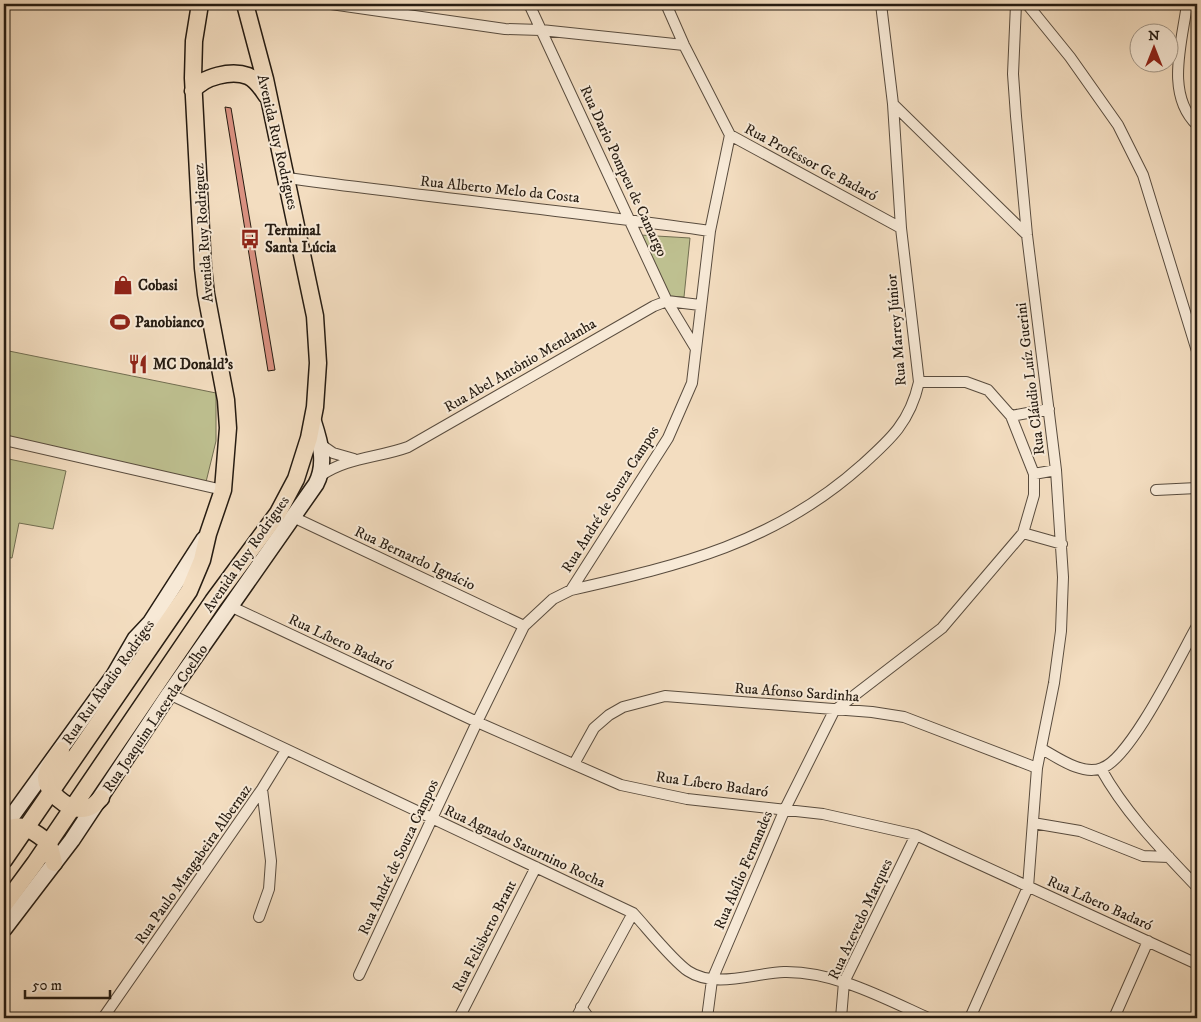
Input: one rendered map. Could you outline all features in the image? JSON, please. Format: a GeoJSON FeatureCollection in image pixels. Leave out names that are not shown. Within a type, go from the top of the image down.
{"type":"FeatureCollection","features":[{"type":"Feature","properties":{"kind":"main road","name":"Avenida Ruy Rodriguez"},"geometry":{"type":"LineString","coordinates":[[200,4],[194,42],[194,90],[206,294],[226,400],[227,462],[223,490]]}},
{"type":"Feature","properties":{"kind":"main road","name":"Avenida Ruy Rodrigues"},"geometry":{"type":"LineString","coordinates":[[4,906],[49,843],[213,601],[278,513],[296,479],[313,420],[318,364],[315,316],[287,178],[245,4]]}},
{"type":"Feature","properties":{"kind":"main road"},"geometry":{"type":"LineString","coordinates":[[194,90],[197,85],[208,79],[242,75],[252,78],[269,98]]}},
{"type":"Feature","properties":{"kind":"main road","name":"Avenida Ruy Rodrigues"},"geometry":{"type":"LineString","coordinates":[[4,860],[189,591],[202,560],[208,534],[223,490]]}},
{"type":"Feature","properties":{"kind":"main road"},"geometry":{"type":"LineString","coordinates":[[61,750],[46,776],[47,786],[52,792],[72,807],[88,808],[101,798]]}},
{"type":"Feature","properties":{"kind":"main road"},"geometry":{"type":"LineString","coordinates":[[4,832],[14,826],[26,827],[49,843],[54,863]]}},
{"type":"Feature","properties":{"kind":"street"},"geometry":{"type":"LineString","coordinates":[[331,4],[506,29],[542,30],[684,45]]}},
{"type":"Feature","properties":{"kind":"street","name":"Rua Dario Pompeu de Camargo"},"geometry":{"type":"LineString","coordinates":[[529,4],[667,301],[696,349]]}},
{"type":"Feature","properties":{"kind":"street","name":"Rua Professor Ge Badaró"},"geometry":{"type":"LineString","coordinates":[[666,4],[684,45],[730,135],[901,228]]}},
{"type":"Feature","properties":{"kind":"street","name":"Rua Marrey Júnior"},"geometry":{"type":"LineString","coordinates":[[571,590],[688,561],[741,542],[776,526],[820,499],[891,438],[914,403],[918,382],[901,228],[893,104],[881,4]]}},
{"type":"Feature","properties":{"kind":"street","name":"Rua Cláudio Luíz Guerini"},"geometry":{"type":"LineString","coordinates":[[970,1018],[1028,887],[1037,768],[1042,749],[1061,630],[1062,544],[1056,470],[1027,234],[1013,74],[1016,4]]}},
{"type":"Feature","properties":{"kind":"street"},"geometry":{"type":"LineString","coordinates":[[1027,4],[1070,57],[1118,125],[1143,175],[1195,333],[1197,351]]}},
{"type":"Feature","properties":{"kind":"street"},"geometry":{"type":"LineString","coordinates":[[1187,4],[1177,73],[1178,91],[1189,117],[1197,125]]}},
{"type":"Feature","properties":{"kind":"street"},"geometry":{"type":"LineString","coordinates":[[893,104],[1027,234]]}},
{"type":"Feature","properties":{"kind":"street","name":"Rua André de Souza Campos"},"geometry":{"type":"LineString","coordinates":[[359,975],[524,626],[553,599],[571,590],[668,438],[692,383],[710,231],[730,135]]}},
{"type":"Feature","properties":{"kind":"street","name":"Rua Alberto Melo da Costa"},"geometry":{"type":"LineString","coordinates":[[287,178],[710,231]]}},
{"type":"Feature","properties":{"kind":"street"},"geometry":{"type":"LineString","coordinates":[[667,301],[700,305]]}},
{"type":"Feature","properties":{"kind":"street","name":"Rua Abel Antônio Mendanha"},"geometry":{"type":"LineString","coordinates":[[320,476],[334,466],[355,459],[392,454],[408,448],[617,326],[667,301]]}},
{"type":"Feature","properties":{"kind":"street"},"geometry":{"type":"LineString","coordinates":[[834,710],[942,628],[1023,533],[1034,495],[1034,474],[1011,416],[988,390],[966,382],[918,382]]}},
{"type":"Feature","properties":{"kind":"street"},"geometry":{"type":"LineString","coordinates":[[1011,416],[1049,409]]}},
{"type":"Feature","properties":{"kind":"street"},"geometry":{"type":"LineString","coordinates":[[313,420],[320,444],[320,476]]}},
{"type":"Feature","properties":{"kind":"street"},"geometry":{"type":"LineString","coordinates":[[4,440],[223,490]]}},
{"type":"Feature","properties":{"kind":"street","name":"Rua Abel Antônio Mendanha"},"geometry":{"type":"LineString","coordinates":[[320,444],[334,453],[355,459]]}},
{"type":"Feature","properties":{"kind":"street"},"geometry":{"type":"LineString","coordinates":[[1034,474],[1056,470]]}},
{"type":"Feature","properties":{"kind":"street","name":"Rua Joaquim Lacerda Coelho"},"geometry":{"type":"LineString","coordinates":[[4,929],[101,798],[320,476]]}},
{"type":"Feature","properties":{"kind":"street"},"geometry":{"type":"LineString","coordinates":[[1156,490],[1197,488]]}},
{"type":"Feature","properties":{"kind":"street","name":"Rua Bernardo Ignácio"},"geometry":{"type":"LineString","coordinates":[[292,517],[524,626]]}},
{"type":"Feature","properties":{"kind":"street"},"geometry":{"type":"LineString","coordinates":[[1023,533],[1062,544]]}},
{"type":"Feature","properties":{"kind":"street","name":"Rua Rui Abadio Rodriges"},"geometry":{"type":"LineString","coordinates":[[4,827],[42,771],[61,750],[114,676],[135,639],[150,623],[208,534]]}},
{"type":"Feature","properties":{"kind":"street","name":"Rua Líbero Badaró"},"geometry":{"type":"LineString","coordinates":[[232,607],[477,722],[621,785],[687,799],[785,809],[856,820],[916,835],[1197,964]]}},
{"type":"Feature","properties":{"kind":"street"},"geometry":{"type":"LineString","coordinates":[[1042,749],[1087,770],[1101,769],[1116,761],[1132,739],[1197,626]]}},
{"type":"Feature","properties":{"kind":"street","name":"Rua Agnado Saturnino Rocha"},"geometry":{"type":"LineString","coordinates":[[170,694],[633,913],[688,971],[712,980]]}},
{"type":"Feature","properties":{"kind":"street","name":"Rua Afonso Sardinha"},"geometry":{"type":"LineString","coordinates":[[574,764],[594,728],[624,707],[665,696],[872,712],[904,717],[1037,768]]}},
{"type":"Feature","properties":{"kind":"street","name":"Rua Abílio Fernandes"},"geometry":{"type":"LineString","coordinates":[[707,1018],[712,980],[785,809],[834,710]]}},
{"type":"Feature","properties":{"kind":"street","name":"Rua Paulo Mangabeira Albernaz"},"geometry":{"type":"LineString","coordinates":[[104,1018],[262,790],[286,750]]}},
{"type":"Feature","properties":{"kind":"street"},"geometry":{"type":"LineString","coordinates":[[1101,769],[1115,794],[1197,887]]}},
{"type":"Feature","properties":{"kind":"street"},"geometry":{"type":"LineString","coordinates":[[259,917],[270,888],[270,861],[262,790]]}},
{"type":"Feature","properties":{"kind":"street"},"geometry":{"type":"LineString","coordinates":[[1033,823],[1080,831],[1143,856],[1169,857]]}},
{"type":"Feature","properties":{"kind":"street","name":"Rua Azevedo Marques"},"geometry":{"type":"LineString","coordinates":[[840,1018],[844,982],[916,835]]}},
{"type":"Feature","properties":{"kind":"street","name":"Rua Felisberto Brant"},"geometry":{"type":"LineString","coordinates":[[460,1018],[536,867]]}},
{"type":"Feature","properties":{"kind":"street"},"geometry":{"type":"LineString","coordinates":[[576,1018],[633,913]]}},
{"type":"Feature","properties":{"kind":"street"},"geometry":{"type":"LineString","coordinates":[[1114,1018],[1148,941]]}},
{"type":"Feature","properties":{"kind":"street"},"geometry":{"type":"LineString","coordinates":[[712,980],[786,972],[813,974],[844,982],[928,1018]]}},
{"type":"Feature","properties":{"kind":"street"},"geometry":{"type":"LineString","coordinates":[[581,1007],[589,1018]]}},
{"type":"Feature","properties":{"kind":"green space"},"geometry":{"type":"Polygon","coordinates":[[[640,235],[690,238],[684,297],[668,296],[640,235]]]}},
{"type":"Feature","properties":{"kind":"green space"},"geometry":{"type":"Polygon","coordinates":[[[4,350],[216,393],[216,441],[205,486],[4,441],[4,350]]]}},
{"type":"Feature","properties":{"kind":"green space"},"geometry":{"type":"Polygon","coordinates":[[[4,458],[66,471],[53,529],[19,523],[12,558],[4,557],[4,458]]]}},
{"type":"Feature","properties":{"kind":"building","name":"Terminal Santa Lúcia"},"geometry":{"type":"Polygon","coordinates":[[[225,107],[231,108],[275,370],[268,371],[225,107]]]}},
{"type":"Feature","properties":{"kind":"place","name":"Terminal Santa Lúcia"},"geometry":{"type":"Point","coordinates":[250,239]}},
{"type":"Feature","properties":{"kind":"place","name":"Cobasi"},"geometry":{"type":"Point","coordinates":[123,285]}},
{"type":"Feature","properties":{"kind":"place","name":"Panobianco"},"geometry":{"type":"Point","coordinates":[120,322]}},
{"type":"Feature","properties":{"kind":"place","name":"MC Donald's"},"geometry":{"type":"Point","coordinates":[138,364]}}]}
